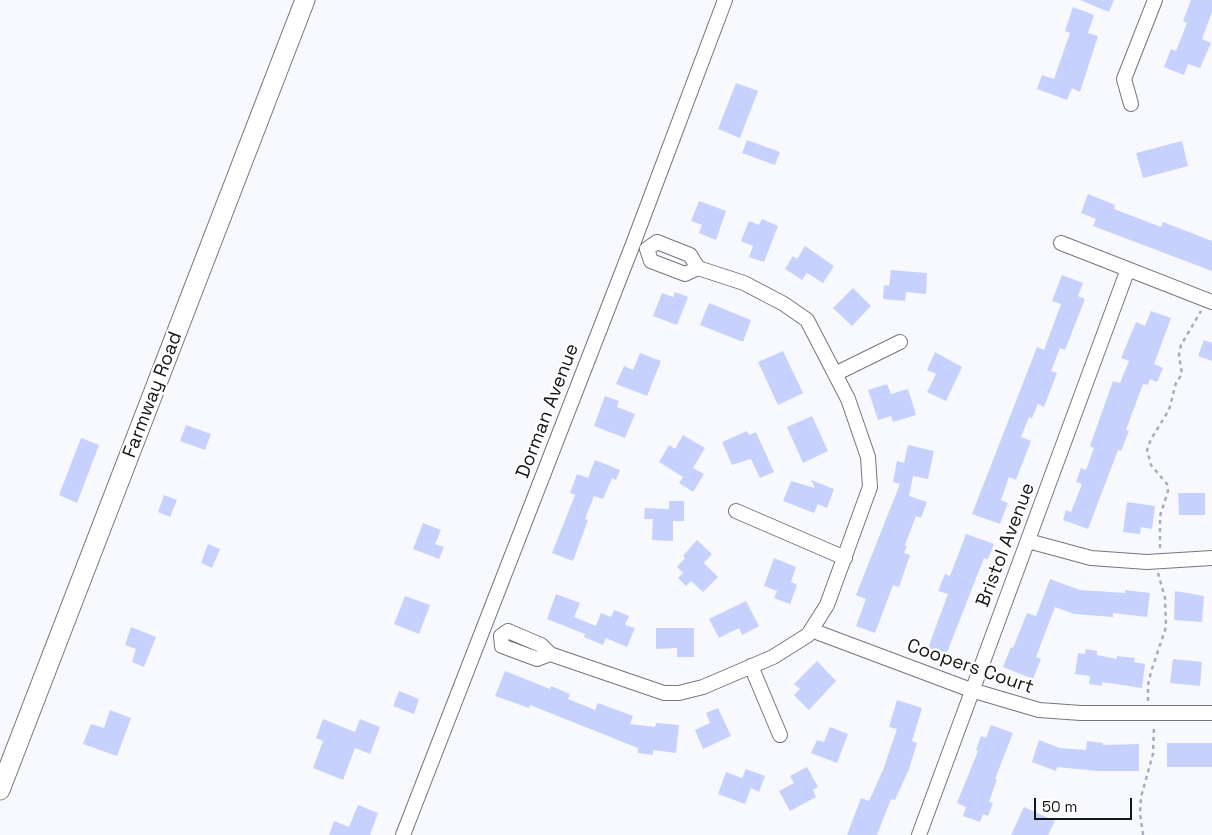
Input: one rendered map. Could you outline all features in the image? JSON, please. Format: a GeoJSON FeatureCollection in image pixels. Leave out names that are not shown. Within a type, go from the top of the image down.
{"type":"FeatureCollection","features":[{"type":"Feature","properties":{"kind":"main road","name":"Farmway Road"},"geometry":{"type":"LineString","coordinates":[[0,790],[305,0]]}},
{"type":"Feature","properties":{"kind":"street","name":"Dorman Avenue"},"geometry":{"type":"LineString","coordinates":[[403,835],[483,628],[640,247],[725,0]]}},
{"type":"Feature","properties":{"kind":"street"},"geometry":{"type":"LineString","coordinates":[[1131,104],[1124,79],[1155,0]]}},
{"type":"Feature","properties":{"kind":"street"},"geometry":{"type":"LineString","coordinates":[[483,628],[501,636],[502,646],[537,658],[550,654],[664,693],[679,693],[703,687],[772,657],[808,635],[827,605],[870,487],[868,457],[848,399],[807,320],[784,304],[744,283],[698,268],[690,255],[657,242],[640,247],[651,261],[685,274],[698,268]]}},
{"type":"Feature","properties":{"kind":"street"},"geometry":{"type":"LineString","coordinates":[[1061,243],[1212,302]]}},
{"type":"Feature","properties":{"kind":"street","name":"Bristol Avenue"},"geometry":{"type":"LineString","coordinates":[[919,835],[1128,269]]}},
{"type":"Feature","properties":{"kind":"street"},"geometry":{"type":"LineString","coordinates":[[835,374],[900,342]]}},
{"type":"Feature","properties":{"kind":"street"},"geometry":{"type":"LineString","coordinates":[[736,511],[844,558]]}},
{"type":"Feature","properties":{"kind":"street"},"geometry":{"type":"LineString","coordinates":[[1028,541],[1091,558],[1147,562],[1212,558]]}},
{"type":"Feature","properties":{"kind":"street","name":"Coopers Court"},"geometry":{"type":"LineString","coordinates":[[811,630],[971,690],[1038,710],[1091,713],[1212,713]]}},
{"type":"Feature","properties":{"kind":"street"},"geometry":{"type":"LineString","coordinates":[[751,666],[780,735]]}},
{"type":"Feature","properties":{"kind":"building"},"geometry":{"type":"Polygon","coordinates":[[[1080,0],[1114,0],[1109,12],[1080,0]]]}},
{"type":"Feature","properties":{"kind":"building"},"geometry":{"type":"Polygon","coordinates":[[[1191,0],[1212,0],[1212,12],[1202,39],[1211,43],[1200,68],[1188,64],[1184,75],[1164,67],[1171,49],[1176,51],[1187,23],[1183,21],[1191,0]]]}},
{"type":"Feature","properties":{"kind":"building"},"geometry":{"type":"Polygon","coordinates":[[[1073,7],[1094,15],[1088,33],[1098,36],[1080,92],[1072,88],[1067,100],[1037,89],[1042,75],[1054,79],[1070,33],[1065,31],[1073,7]]]}},
{"type":"Feature","properties":{"kind":"building"},"geometry":{"type":"Polygon","coordinates":[[[736,83],[758,91],[740,138],[718,129],[736,83]]]}},
{"type":"Feature","properties":{"kind":"building"},"geometry":{"type":"Polygon","coordinates":[[[747,140],[780,152],[775,165],[742,153],[747,140]]]}},
{"type":"Feature","properties":{"kind":"building"},"geometry":{"type":"Polygon","coordinates":[[[1182,141],[1188,166],[1143,178],[1136,153],[1182,141]]]}},
{"type":"Feature","properties":{"kind":"building"},"geometry":{"type":"Polygon","coordinates":[[[1088,194],[1115,205],[1114,209],[1161,227],[1163,222],[1212,241],[1212,271],[1093,226],[1096,219],[1081,213],[1088,194]]]}},
{"type":"Feature","properties":{"kind":"building"},"geometry":{"type":"Polygon","coordinates":[[[699,201],[726,211],[716,240],[699,233],[702,225],[691,221],[699,201]]]}},
{"type":"Feature","properties":{"kind":"building"},"geometry":{"type":"Polygon","coordinates":[[[762,219],[778,226],[764,262],[749,257],[753,246],[741,241],[749,221],[759,225],[762,219]]]}},
{"type":"Feature","properties":{"kind":"building"},"geometry":{"type":"Polygon","coordinates":[[[805,246],[834,266],[823,283],[807,273],[802,280],[785,269],[793,256],[797,259],[805,246]]]}},
{"type":"Feature","properties":{"kind":"building"},"geometry":{"type":"Polygon","coordinates":[[[891,270],[927,273],[926,294],[906,292],[905,301],[883,299],[884,285],[889,286],[891,270]]]}},
{"type":"Feature","properties":{"kind":"building"},"geometry":{"type":"Polygon","coordinates":[[[1062,275],[1083,283],[1078,296],[1085,299],[1065,350],[1060,348],[1051,371],[1057,373],[1044,407],[1038,404],[1032,418],[1029,417],[1021,437],[1031,441],[1016,480],[1009,477],[1001,500],[1008,503],[1000,524],[972,514],[1037,347],[1044,350],[1061,304],[1052,301],[1062,275]]]}},
{"type":"Feature","properties":{"kind":"building"},"geometry":{"type":"Polygon","coordinates":[[[853,288],[871,306],[852,326],[833,308],[853,288]]]}},
{"type":"Feature","properties":{"kind":"building"},"geometry":{"type":"Polygon","coordinates":[[[675,292],[688,297],[677,325],[653,316],[662,293],[673,297],[675,292]]]}},
{"type":"Feature","properties":{"kind":"building"},"geometry":{"type":"Polygon","coordinates":[[[709,303],[751,320],[743,342],[700,325],[709,303]]]}},
{"type":"Feature","properties":{"kind":"building"},"geometry":{"type":"Polygon","coordinates":[[[1151,311],[1171,318],[1154,364],[1163,368],[1157,382],[1150,379],[1148,385],[1143,384],[1126,430],[1129,431],[1121,451],[1118,450],[1088,529],[1063,520],[1066,510],[1071,512],[1082,484],[1076,482],[1081,468],[1086,470],[1094,448],[1090,446],[1113,381],[1120,383],[1129,361],[1121,358],[1136,322],[1145,326],[1151,311]]]}},
{"type":"Feature","properties":{"kind":"building"},"geometry":{"type":"Polygon","coordinates":[[[1204,340],[1212,343],[1212,361],[1198,356],[1204,340]]]}},
{"type":"Feature","properties":{"kind":"building"},"geometry":{"type":"Polygon","coordinates":[[[783,351],[803,393],[778,405],[758,362],[783,351]]]}},
{"type":"Feature","properties":{"kind":"building"},"geometry":{"type":"Polygon","coordinates":[[[935,352],[962,367],[946,401],[927,392],[936,374],[927,370],[935,352]]]}},
{"type":"Feature","properties":{"kind":"building"},"geometry":{"type":"Polygon","coordinates":[[[640,353],[661,361],[647,396],[616,384],[624,366],[633,370],[640,353]]]}},
{"type":"Feature","properties":{"kind":"building"},"geometry":{"type":"Polygon","coordinates":[[[887,384],[891,394],[908,389],[916,415],[893,422],[891,416],[878,420],[868,390],[887,384]]]}},
{"type":"Feature","properties":{"kind":"building"},"geometry":{"type":"Polygon","coordinates":[[[605,396],[619,401],[617,407],[635,414],[625,438],[594,426],[605,396]]]}},
{"type":"Feature","properties":{"kind":"building"},"geometry":{"type":"Polygon","coordinates":[[[812,416],[828,451],[803,463],[787,427],[812,416]]]}},
{"type":"Feature","properties":{"kind":"building"},"geometry":{"type":"Polygon","coordinates":[[[186,425],[211,434],[205,450],[180,441],[186,425]]]}},
{"type":"Feature","properties":{"kind":"building"},"geometry":{"type":"Polygon","coordinates":[[[747,431],[749,435],[756,432],[774,472],[760,478],[751,459],[732,465],[722,442],[747,431]]]}},
{"type":"Feature","properties":{"kind":"building"},"geometry":{"type":"Polygon","coordinates":[[[683,435],[705,448],[693,468],[704,474],[693,492],[679,483],[683,477],[659,462],[669,445],[675,449],[683,435]]]}},
{"type":"Feature","properties":{"kind":"building"},"geometry":{"type":"Polygon","coordinates":[[[81,438],[99,445],[77,503],[59,495],[81,438]]]}},
{"type":"Feature","properties":{"kind":"building"},"geometry":{"type":"Polygon","coordinates":[[[908,445],[934,451],[928,479],[913,476],[909,496],[927,502],[921,518],[916,516],[905,545],[907,546],[904,553],[910,555],[899,587],[893,585],[875,633],[856,626],[866,599],[856,595],[900,484],[893,482],[897,461],[904,463],[908,445]]]}},
{"type":"Feature","properties":{"kind":"building"},"geometry":{"type":"Polygon","coordinates":[[[595,460],[620,470],[616,480],[612,478],[603,499],[594,496],[585,519],[588,520],[573,561],[552,553],[575,495],[570,493],[577,474],[588,478],[595,460]]]}},
{"type":"Feature","properties":{"kind":"building"},"geometry":{"type":"Polygon","coordinates":[[[811,480],[834,489],[827,508],[818,504],[814,513],[783,501],[791,481],[815,488],[811,480]]]}},
{"type":"Feature","properties":{"kind":"building"},"geometry":{"type":"Polygon","coordinates":[[[1178,493],[1205,493],[1205,515],[1179,515],[1178,493]]]}},
{"type":"Feature","properties":{"kind":"building"},"geometry":{"type":"Polygon","coordinates":[[[164,495],[177,500],[170,517],[158,512],[164,495]]]}},
{"type":"Feature","properties":{"kind":"building"},"geometry":{"type":"Polygon","coordinates":[[[669,501],[684,501],[684,521],[673,521],[673,541],[652,540],[653,519],[644,519],[645,508],[669,509],[669,501]]]}},
{"type":"Feature","properties":{"kind":"building"},"geometry":{"type":"Polygon","coordinates":[[[1127,502],[1155,506],[1152,529],[1141,527],[1140,534],[1123,532],[1127,502]]]}},
{"type":"Feature","properties":{"kind":"building"},"geometry":{"type":"Polygon","coordinates":[[[423,523],[441,530],[435,544],[444,547],[439,559],[413,549],[423,523]]]}},
{"type":"Feature","properties":{"kind":"building"},"geometry":{"type":"Polygon","coordinates":[[[966,534],[994,544],[988,559],[984,558],[946,655],[928,648],[948,594],[938,591],[945,574],[950,576],[966,534]]]}},
{"type":"Feature","properties":{"kind":"building"},"geometry":{"type":"Polygon","coordinates":[[[697,540],[712,554],[704,563],[718,577],[703,592],[691,581],[686,586],[678,578],[683,573],[677,567],[685,558],[683,556],[697,540]]]}},
{"type":"Feature","properties":{"kind":"building"},"geometry":{"type":"Polygon","coordinates":[[[208,544],[220,549],[212,568],[201,563],[208,544]]]}},
{"type":"Feature","properties":{"kind":"building"},"geometry":{"type":"Polygon","coordinates":[[[774,558],[796,567],[791,582],[797,585],[790,604],[774,598],[777,591],[764,586],[774,558]]]}},
{"type":"Feature","properties":{"kind":"building"},"geometry":{"type":"Polygon","coordinates":[[[1050,579],[1080,590],[1125,593],[1125,590],[1150,593],[1147,617],[1113,613],[1113,617],[1074,614],[1055,607],[1036,657],[1041,659],[1033,679],[1003,667],[1027,613],[1036,616],[1050,579]]]}},
{"type":"Feature","properties":{"kind":"building"},"geometry":{"type":"Polygon","coordinates":[[[1175,591],[1204,596],[1202,622],[1174,620],[1175,591]]]}},
{"type":"Feature","properties":{"kind":"building"},"geometry":{"type":"Polygon","coordinates":[[[556,594],[580,603],[574,617],[596,626],[601,613],[611,617],[614,610],[629,616],[625,625],[635,628],[627,647],[606,638],[603,645],[584,637],[585,634],[547,619],[556,594]]]}},
{"type":"Feature","properties":{"kind":"building"},"geometry":{"type":"Polygon","coordinates":[[[405,596],[430,605],[419,634],[394,624],[405,596]]]}},
{"type":"Feature","properties":{"kind":"building"},"geometry":{"type":"Polygon","coordinates":[[[746,601],[759,626],[742,635],[739,628],[719,638],[709,619],[746,601]]]}},
{"type":"Feature","properties":{"kind":"building"},"geometry":{"type":"Polygon","coordinates":[[[131,627],[156,637],[144,667],[132,662],[136,649],[125,645],[131,627]]]}},
{"type":"Feature","properties":{"kind":"building"},"geometry":{"type":"Polygon","coordinates":[[[656,628],[694,628],[694,657],[677,657],[677,648],[656,649],[656,628]]]}},
{"type":"Feature","properties":{"kind":"building"},"geometry":{"type":"Polygon","coordinates":[[[1086,649],[1097,651],[1097,655],[1117,659],[1117,656],[1135,658],[1134,662],[1145,664],[1142,688],[1102,682],[1102,686],[1089,684],[1090,676],[1075,674],[1078,653],[1085,654],[1086,649]]]}},
{"type":"Feature","properties":{"kind":"building"},"geometry":{"type":"Polygon","coordinates":[[[1173,659],[1202,662],[1200,686],[1170,683],[1173,659]]]}},
{"type":"Feature","properties":{"kind":"building"},"geometry":{"type":"Polygon","coordinates":[[[817,661],[836,681],[809,710],[794,695],[800,689],[794,684],[817,661]]]}},
{"type":"Feature","properties":{"kind":"building"},"geometry":{"type":"Polygon","coordinates":[[[505,671],[550,689],[551,686],[570,694],[568,699],[595,710],[598,703],[633,716],[630,724],[655,727],[656,723],[679,725],[676,753],[653,750],[653,755],[638,753],[638,748],[530,705],[529,708],[495,696],[505,671]]]}},
{"type":"Feature","properties":{"kind":"building"},"geometry":{"type":"Polygon","coordinates":[[[399,691],[419,699],[414,714],[393,706],[399,691]]]}},
{"type":"Feature","properties":{"kind":"building"},"geometry":{"type":"Polygon","coordinates":[[[897,700],[922,708],[912,741],[917,743],[909,769],[895,800],[891,799],[877,835],[847,835],[861,798],[869,801],[883,770],[897,729],[889,727],[897,700]]]}},
{"type":"Feature","properties":{"kind":"building"},"geometry":{"type":"Polygon","coordinates":[[[718,708],[731,736],[703,749],[695,730],[710,723],[706,713],[718,708]]]}},
{"type":"Feature","properties":{"kind":"building"},"geometry":{"type":"Polygon","coordinates":[[[110,710],[131,718],[117,756],[83,744],[91,724],[104,728],[110,710]]]}},
{"type":"Feature","properties":{"kind":"building"},"geometry":{"type":"Polygon","coordinates":[[[323,719],[355,732],[360,719],[380,727],[370,754],[355,748],[343,780],[313,768],[323,741],[316,738],[323,719]]]}},
{"type":"Feature","properties":{"kind":"building"},"geometry":{"type":"Polygon","coordinates":[[[991,725],[1013,733],[995,779],[997,779],[989,802],[993,803],[988,816],[983,814],[980,822],[963,816],[966,807],[957,803],[978,751],[976,750],[981,736],[986,738],[991,725]]]}},
{"type":"Feature","properties":{"kind":"building"},"geometry":{"type":"Polygon","coordinates":[[[830,727],[848,734],[837,763],[811,753],[817,740],[824,742],[830,727]]]}},
{"type":"Feature","properties":{"kind":"building"},"geometry":{"type":"Polygon","coordinates":[[[1039,740],[1060,748],[1086,750],[1087,741],[1103,743],[1103,745],[1139,744],[1139,771],[1097,771],[1057,767],[1056,771],[1032,762],[1039,740]]]}},
{"type":"Feature","properties":{"kind":"building"},"geometry":{"type":"Polygon","coordinates":[[[1167,743],[1212,743],[1212,767],[1167,767],[1167,743]]]}},
{"type":"Feature","properties":{"kind":"building"},"geometry":{"type":"Polygon","coordinates":[[[807,767],[818,787],[813,790],[816,797],[790,811],[779,791],[794,783],[790,776],[807,767]]]}},
{"type":"Feature","properties":{"kind":"building"},"geometry":{"type":"Polygon","coordinates":[[[746,769],[765,776],[759,792],[751,788],[745,804],[718,794],[726,772],[742,778],[746,769]]]}},
{"type":"Feature","properties":{"kind":"building"},"geometry":{"type":"Polygon","coordinates":[[[358,805],[378,813],[370,835],[329,835],[334,821],[349,827],[358,805]]]}},
{"type":"Feature","properties":{"kind":"building"},"geometry":{"type":"Polygon","coordinates":[[[1024,807],[1055,821],[1048,835],[1011,835],[1024,807]]]}}]}
